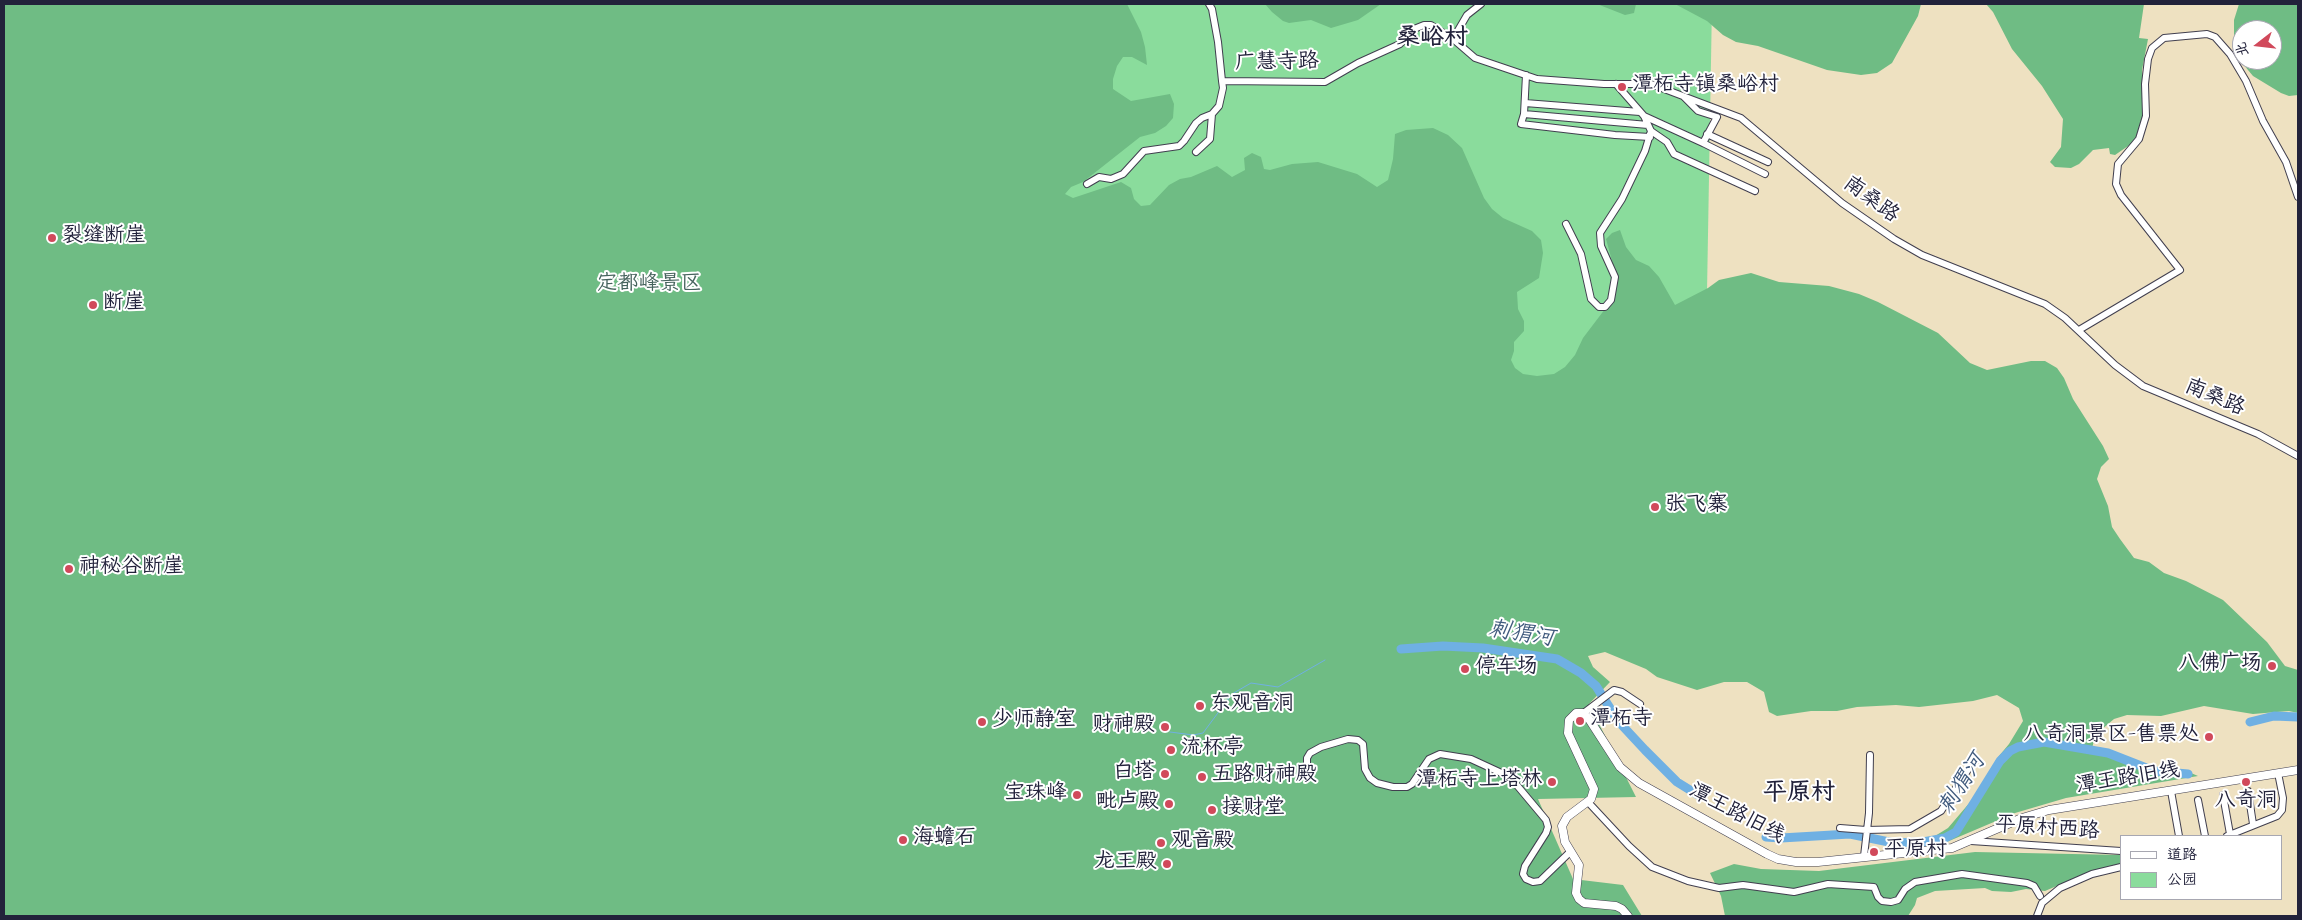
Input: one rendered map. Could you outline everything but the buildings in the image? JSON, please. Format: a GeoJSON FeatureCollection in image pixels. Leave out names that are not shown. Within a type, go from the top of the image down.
{"type":"FeatureCollection","features":[{"type":"Feature","properties":{"kind":"main road","name":"潭王路旧线"},"geometry":{"type":"LineString","coordinates":[[1588,802],[1594,793],[1594,786],[1567,729],[1571,717],[1579,712],[1589,719],[1620,767],[1639,783],[1767,854],[1786,861],[1805,863],[1942,850],[1971,841],[2038,813],[2298,770]]}},
{"type":"Feature","properties":{"kind":"main road"},"geometry":{"type":"LineString","coordinates":[[1588,802],[1569,815],[1563,822],[1563,837],[1579,865],[1580,874],[1576,890],[1579,899],[1588,904],[1620,908],[1628,916]]}},
{"type":"Feature","properties":{"kind":"street","name":"广慧寺路"},"geometry":{"type":"LineString","coordinates":[[1209,4],[1212,9],[1218,42],[1222,81],[1325,82],[1358,63],[1400,44],[1414,29],[1424,25],[1431,25],[1453,39]]}},
{"type":"Feature","properties":{"kind":"street"},"geometry":{"type":"LineString","coordinates":[[1453,39],[1467,15],[1481,4]]}},
{"type":"Feature","properties":{"kind":"street"},"geometry":{"type":"LineString","coordinates":[[2079,330],[2180,270],[2121,195],[2116,184],[2118,164],[2139,139],[2146,116],[2145,84],[2148,58],[2152,48],[2164,38],[2207,34],[2215,38],[2230,54],[2246,81],[2263,121],[2286,162],[2298,197]]}},
{"type":"Feature","properties":{"kind":"street","name":"南桑路"},"geometry":{"type":"LineString","coordinates":[[1453,39],[1474,58],[1537,79],[1616,84],[1652,84],[1741,118],[1865,221],[1922,255],[2045,304],[2079,330],[2115,365],[2143,386],[2258,434],[2298,456]]}},
{"type":"Feature","properties":{"kind":"street"},"geometry":{"type":"LineString","coordinates":[[1526,75],[1524,114],[1521,124],[1606,134],[1650,131]]}},
{"type":"Feature","properties":{"kind":"street"},"geometry":{"type":"LineString","coordinates":[[1087,184],[1099,177],[1111,179],[1123,174],[1144,152],[1179,146],[1184,142],[1196,123],[1212,114],[1219,106],[1223,88],[1222,81]]}},
{"type":"Feature","properties":{"kind":"street"},"geometry":{"type":"LineString","coordinates":[[1566,224],[1581,254],[1591,300],[1599,307],[1605,307],[1612,300],[1615,277],[1600,246],[1600,233],[1622,199],[1650,131],[1642,114],[1616,84]]}},
{"type":"Feature","properties":{"kind":"street"},"geometry":{"type":"LineString","coordinates":[[1683,96],[1698,112],[1717,117],[1703,143]]}},
{"type":"Feature","properties":{"kind":"street"},"geometry":{"type":"LineString","coordinates":[[1525,103],[1642,114],[1765,174]]}},
{"type":"Feature","properties":{"kind":"street"},"geometry":{"type":"LineString","coordinates":[[1196,152],[1210,139],[1212,114]]}},
{"type":"Feature","properties":{"kind":"street"},"geometry":{"type":"LineString","coordinates":[[1524,114],[1650,131],[1667,142],[1674,154],[1755,191]]}},
{"type":"Feature","properties":{"kind":"street"},"geometry":{"type":"LineString","coordinates":[[1708,134],[1768,162]]}},
{"type":"Feature","properties":{"kind":"street"},"geometry":{"type":"LineString","coordinates":[[1585,712],[1614,690],[1622,692],[1640,704]]}},
{"type":"Feature","properties":{"kind":"street"},"geometry":{"type":"LineString","coordinates":[[1307,763],[1310,753],[1321,747],[1348,739],[1358,740],[1363,744],[1365,769],[1370,778],[1377,783],[1393,787],[1407,787],[1412,784],[1429,759],[1440,754],[1471,759],[1510,777],[1546,820],[1548,827],[1546,833],[1524,866],[1523,874],[1526,879],[1533,882],[1540,881],[1570,852]]}},
{"type":"Feature","properties":{"kind":"street"},"geometry":{"type":"LineString","coordinates":[[1864,856],[1869,813],[1870,755]]}},
{"type":"Feature","properties":{"kind":"street"},"geometry":{"type":"LineString","coordinates":[[1840,828],[1866,830],[1910,829],[1941,811],[1969,768]]}},
{"type":"Feature","properties":{"kind":"street"},"geometry":{"type":"LineString","coordinates":[[2223,795],[2228,835],[2253,824],[2269,820],[2277,816],[2282,810],[2283,798],[2278,773]]}},
{"type":"Feature","properties":{"kind":"street"},"geometry":{"type":"LineString","coordinates":[[2171,791],[2179,835]]}},
{"type":"Feature","properties":{"kind":"street"},"geometry":{"type":"LineString","coordinates":[[2248,791],[2253,824]]}},
{"type":"Feature","properties":{"kind":"street"},"geometry":{"type":"LineString","coordinates":[[2198,800],[2205,835]]}},
{"type":"Feature","properties":{"kind":"street"},"geometry":{"type":"LineString","coordinates":[[1588,802],[1629,846],[1652,867],[1688,880],[1719,888],[1743,885],[1794,892],[1828,884],[1874,887],[1882,901],[1891,902],[1898,900],[1905,889],[1915,882],[1962,874],[2027,883],[2034,886],[2040,896]]}},
{"type":"Feature","properties":{"kind":"street","name":"平原村西路"},"geometry":{"type":"LineString","coordinates":[[1971,841],[2120,851]]}},
{"type":"Feature","properties":{"kind":"street","name":"平原村西路"},"geometry":{"type":"LineString","coordinates":[[2037,916],[2042,903],[2060,888],[2092,874],[2120,867]]}},
{"type":"Feature","properties":{"kind":"green space","name":"定都峰景区"},"geometry":{"type":"Polygon","coordinates":[[[4,4],[1127,4],[1141,32],[1147,65],[1132,57],[1123,57],[1117,66],[1113,79],[1113,89],[1131,101],[1170,94],[1174,104],[1173,118],[1166,126],[1155,133],[1140,137],[1083,182],[1071,187],[1065,194],[1073,198],[1121,182],[1131,188],[1134,199],[1141,206],[1150,205],[1169,185],[1180,179],[1191,177],[1217,166],[1232,177],[1245,170],[1244,158],[1252,153],[1261,157],[1264,169],[1270,170],[1292,164],[1318,162],[1357,174],[1377,187],[1388,180],[1393,159],[1395,134],[1406,130],[1433,128],[1448,135],[1462,148],[1484,198],[1492,209],[1503,218],[1532,231],[1541,240],[1543,253],[1539,278],[1517,292],[1518,309],[1524,321],[1524,331],[1514,342],[1511,360],[1515,368],[1523,374],[1537,376],[1554,374],[1565,367],[1575,355],[1583,338],[1605,309],[1617,279],[1606,239],[1612,233],[1620,230],[1626,247],[1636,260],[1649,266],[1659,277],[1675,305],[1708,288],[1719,280],[1751,273],[1779,282],[1829,286],[1859,294],[1938,333],[1970,363],[1987,370],[2031,361],[2045,361],[2057,368],[2064,378],[2073,399],[2103,446],[2109,459],[2101,467],[2097,479],[2108,506],[2112,527],[2120,539],[2134,558],[2149,562],[2164,573],[2186,581],[2223,600],[2267,642],[2285,666],[2298,670],[2298,713],[2289,711],[2253,714],[2204,706],[2161,716],[2127,715],[2114,719],[2095,736],[2091,753],[2110,756],[2146,768],[2184,770],[2198,776],[2066,798],[2015,813],[1942,844],[1936,842],[1935,836],[1948,828],[1977,794],[1999,756],[2023,721],[2019,708],[1997,695],[1973,701],[1919,707],[1896,705],[1857,707],[1837,711],[1811,711],[1777,716],[1769,712],[1764,692],[1747,682],[1724,682],[1697,690],[1657,677],[1646,669],[1605,652],[1588,656],[1593,667],[1610,682],[1589,704],[1636,797],[1538,799],[1573,879],[1623,885],[1642,916],[4,916],[4,4]]]}},
{"type":"Feature","properties":{"kind":"green space"},"geometry":{"type":"Polygon","coordinates":[[[347,4],[1712,4],[1705,407],[1527,493],[347,4]]]}},
{"type":"Feature","properties":{"kind":"green space"},"geometry":{"type":"Polygon","coordinates":[[[1265,4],[1381,4],[1358,20],[1331,28],[1311,20],[1289,23],[1283,21],[1265,4]]]}},
{"type":"Feature","properties":{"kind":"green space"},"geometry":{"type":"Polygon","coordinates":[[[1597,4],[1636,4],[1634,13],[1625,15],[1597,4]]]}},
{"type":"Feature","properties":{"kind":"green space"},"geometry":{"type":"Polygon","coordinates":[[[1675,4],[1921,4],[1918,16],[1892,63],[1877,73],[1861,75],[1827,70],[1758,46],[1736,42],[1723,35],[1707,21],[1675,4]]]}},
{"type":"Feature","properties":{"kind":"green space"},"geometry":{"type":"Polygon","coordinates":[[[1986,4],[2144,4],[2139,38],[2148,39],[2142,70],[2144,114],[2137,136],[2131,144],[2115,155],[2110,154],[2109,148],[2093,150],[2079,164],[2071,168],[2055,167],[2050,162],[2061,147],[2063,119],[2042,86],[2012,49],[1993,12],[1986,4]]]}},
{"type":"Feature","properties":{"kind":"green space"},"geometry":{"type":"Polygon","coordinates":[[[2239,4],[2298,4],[2298,95],[2289,96],[2281,93],[2253,76],[2248,70],[2282,70],[2282,20],[2234,20],[2239,4]]]}},
{"type":"Feature","properties":{"kind":"green space"},"geometry":{"type":"Polygon","coordinates":[[[1975,852],[2120,855],[2120,865],[2073,879],[2045,891],[2026,889],[2011,892],[1992,891],[1985,888],[1935,891],[1917,898],[1908,916],[1725,916],[1721,896],[1710,873],[1734,864],[1761,869],[1819,871],[1975,852]]]}},
{"type":"Feature","properties":{"kind":"waterway","name":"刺猬河"},"geometry":{"type":"LineString","coordinates":[[1401,649],[1443,646],[1483,648],[1557,659],[1581,673],[1596,686],[1618,721],[1645,750],[1677,782],[1698,795]]}},
{"type":"Feature","properties":{"kind":"waterway"},"geometry":{"type":"LineString","coordinates":[[1170,732],[1193,735],[1203,733],[1232,694],[1251,683],[1278,687],[1325,660]]}},
{"type":"Feature","properties":{"kind":"waterway","name":"刺猬河"},"geometry":{"type":"LineString","coordinates":[[2250,722],[2274,716],[2298,717]]}},
{"type":"Feature","properties":{"kind":"waterway","name":"刺猬河"},"geometry":{"type":"LineString","coordinates":[[1766,837],[1781,838],[1850,834],[1894,843],[1923,842],[1945,838],[1956,832],[2000,761],[2010,751],[2018,747],[2044,742],[2108,753],[2154,771],[2188,774]]}},
{"type":"Feature","properties":{"kind":"place","name":"潭柘寺镇桑峪村"},"geometry":{"type":"Point","coordinates":[1622,87]}},
{"type":"Feature","properties":{"kind":"place","name":"裂缝断崖"},"geometry":{"type":"Point","coordinates":[52,238]}},
{"type":"Feature","properties":{"kind":"place","name":"断崖"},"geometry":{"type":"Point","coordinates":[93,305]}},
{"type":"Feature","properties":{"kind":"place","name":"张飞寨"},"geometry":{"type":"Point","coordinates":[1655,507]}},
{"type":"Feature","properties":{"kind":"place","name":"神秘谷断崖"},"geometry":{"type":"Point","coordinates":[69,569]}},
{"type":"Feature","properties":{"kind":"place","name":"八佛广场"},"geometry":{"type":"Point","coordinates":[2272,666]}},
{"type":"Feature","properties":{"kind":"place","name":"停车场"},"geometry":{"type":"Point","coordinates":[1465,669]}},
{"type":"Feature","properties":{"kind":"place","name":"东观音洞"},"geometry":{"type":"Point","coordinates":[1200,706]}},
{"type":"Feature","properties":{"kind":"place","name":"潭柘寺"},"geometry":{"type":"Point","coordinates":[1580,721]}},
{"type":"Feature","properties":{"kind":"place","name":"少师静室"},"geometry":{"type":"Point","coordinates":[982,722]}},
{"type":"Feature","properties":{"kind":"place","name":"财神殿"},"geometry":{"type":"Point","coordinates":[1165,727]}},
{"type":"Feature","properties":{"kind":"place","name":"八奇洞景区-售票处"},"geometry":{"type":"Point","coordinates":[2209,737]}},
{"type":"Feature","properties":{"kind":"place","name":"流杯亭"},"geometry":{"type":"Point","coordinates":[1171,750]}},
{"type":"Feature","properties":{"kind":"place","name":"白塔"},"geometry":{"type":"Point","coordinates":[1165,774]}},
{"type":"Feature","properties":{"kind":"place","name":"五路财神殿"},"geometry":{"type":"Point","coordinates":[1202,777]}},
{"type":"Feature","properties":{"kind":"place","name":"潭柘寺上塔林"},"geometry":{"type":"Point","coordinates":[1552,782]}},
{"type":"Feature","properties":{"kind":"place","name":"八奇洞"},"geometry":{"type":"Point","coordinates":[2246,782]}},
{"type":"Feature","properties":{"kind":"place","name":"宝珠峰"},"geometry":{"type":"Point","coordinates":[1077,795]}},
{"type":"Feature","properties":{"kind":"place","name":"毗卢殿"},"geometry":{"type":"Point","coordinates":[1169,804]}},
{"type":"Feature","properties":{"kind":"place","name":"接财堂"},"geometry":{"type":"Point","coordinates":[1212,810]}},
{"type":"Feature","properties":{"kind":"place","name":"海蟾石"},"geometry":{"type":"Point","coordinates":[903,840]}},
{"type":"Feature","properties":{"kind":"place","name":"观音殿"},"geometry":{"type":"Point","coordinates":[1161,843]}},
{"type":"Feature","properties":{"kind":"place","name":"平原村"},"geometry":{"type":"Point","coordinates":[1874,852]}},
{"type":"Feature","properties":{"kind":"place","name":"龙王殿"},"geometry":{"type":"Point","coordinates":[1167,864]}},
{"type":"Feature","properties":{"kind":"district","name":"桑峪村"},"geometry":{"type":"Point","coordinates":[1432,40]}},
{"type":"Feature","properties":{"kind":"district","name":"平原村"},"geometry":{"type":"Point","coordinates":[1799,795]}}]}
